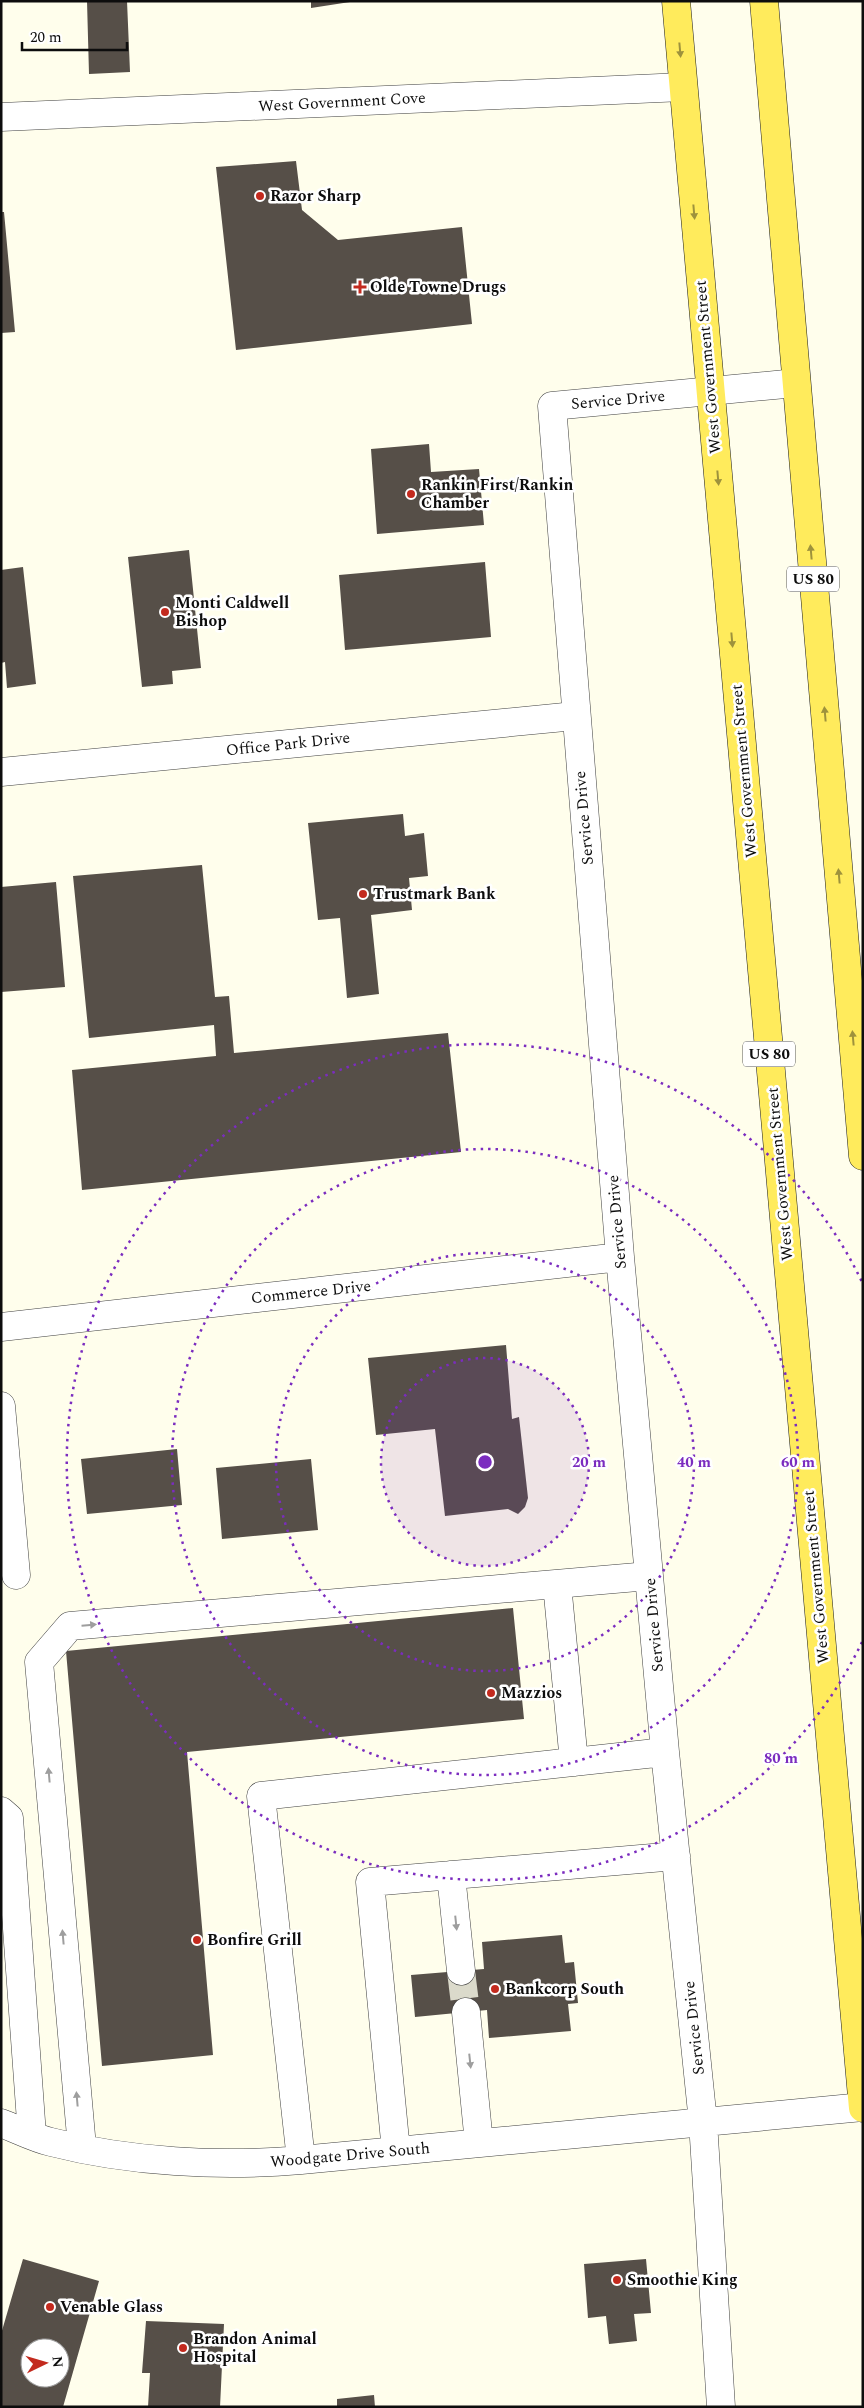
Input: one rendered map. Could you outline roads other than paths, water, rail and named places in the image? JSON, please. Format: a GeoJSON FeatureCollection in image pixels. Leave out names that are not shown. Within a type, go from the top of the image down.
{"type":"FeatureCollection","features":[{"type":"Feature","properties":{"kind":"main road","name":"West Government Street"},"geometry":{"type":"LineString","coordinates":[[676,1],[863,2107]]}},
{"type":"Feature","properties":{"kind":"main road","name":"US 80"},"geometry":{"type":"LineString","coordinates":[[764,1],[863,1156]]}},
{"type":"Feature","properties":{"kind":"street","name":"West Government Cove"},"geometry":{"type":"LineString","coordinates":[[1,117],[683,87]]}},
{"type":"Feature","properties":{"kind":"street","name":"Service Drive"},"geometry":{"type":"LineString","coordinates":[[721,2407],[703,2122],[665,1752],[620,1257],[575,716],[552,406],[710,393],[796,383]]}},
{"type":"Feature","properties":{"kind":"street","name":"Office Park Drive"},"geometry":{"type":"LineString","coordinates":[[1,772],[575,716]]}},
{"type":"Feature","properties":{"kind":"street","name":"Commerce Drive"},"geometry":{"type":"LineString","coordinates":[[1,1327],[620,1257]]}},
{"type":"Feature","properties":{"kind":"street"},"geometry":{"type":"LineString","coordinates":[[1,1406],[16,1575]]}},
{"type":"Feature","properties":{"kind":"street"},"geometry":{"type":"LineString","coordinates":[[82,2148],[39,1662],[70,1626],[649,1576]]}},
{"type":"Feature","properties":{"kind":"street"},"geometry":{"type":"LineString","coordinates":[[557,1584],[574,1762]]}},
{"type":"Feature","properties":{"kind":"street"},"geometry":{"type":"LineString","coordinates":[[301,2160],[261,1796],[665,1752]]}},
{"type":"Feature","properties":{"kind":"street"},"geometry":{"type":"LineString","coordinates":[[1,1811],[9,1818],[32,2135]]}},
{"type":"Feature","properties":{"kind":"street"},"geometry":{"type":"LineString","coordinates":[[396,2151],[370,1882],[676,1856]]}},
{"type":"Feature","properties":{"kind":"street"},"geometry":{"type":"LineString","coordinates":[[451,1875],[461,1971]]}},
{"type":"Feature","properties":{"kind":"street"},"geometry":{"type":"LineString","coordinates":[[466,2012],[479,2143]]}},
{"type":"Feature","properties":{"kind":"street"},"geometry":{"type":"LineString","coordinates":[[703,2122],[863,2107]]}},
{"type":"Feature","properties":{"kind":"street","name":"Woodgate Drive South"},"geometry":{"type":"LineString","coordinates":[[1,2123],[50,2142],[82,2148],[144,2158],[224,2164],[301,2160],[703,2122]]}},
{"type":"Feature","properties":{"kind":"tunnel"},"geometry":{"type":"LineString","coordinates":[[461,1971],[466,2012]]}},
{"type":"Feature","properties":{"kind":"place","name":"Razor Sharp"},"geometry":{"type":"Point","coordinates":[260,196]}},
{"type":"Feature","properties":{"kind":"place","name":"Olde Towne Drugs"},"geometry":{"type":"Point","coordinates":[360,287]}},
{"type":"Feature","properties":{"kind":"place","name":"Rankin First/Rankin Chamber"},"geometry":{"type":"Point","coordinates":[411,494]}},
{"type":"Feature","properties":{"kind":"place","name":"Monti Caldwell Bishop"},"geometry":{"type":"Point","coordinates":[165,612]}},
{"type":"Feature","properties":{"kind":"place","name":"Trustmark Bank"},"geometry":{"type":"Point","coordinates":[363,894]}},
{"type":"Feature","properties":{"kind":"place","name":"Mazzios"},"geometry":{"type":"Point","coordinates":[491,1693]}},
{"type":"Feature","properties":{"kind":"place","name":"Bonfire Grill"},"geometry":{"type":"Point","coordinates":[197,1940]}},
{"type":"Feature","properties":{"kind":"place","name":"Bankcorp South"},"geometry":{"type":"Point","coordinates":[495,1989]}},
{"type":"Feature","properties":{"kind":"place","name":"Smoothie King"},"geometry":{"type":"Point","coordinates":[617,2280]}},
{"type":"Feature","properties":{"kind":"place","name":"Venable Glass"},"geometry":{"type":"Point","coordinates":[50,2307]}},
{"type":"Feature","properties":{"kind":"place","name":"Brandon Animal Hospital"},"geometry":{"type":"Point","coordinates":[183,2348]}}]}
